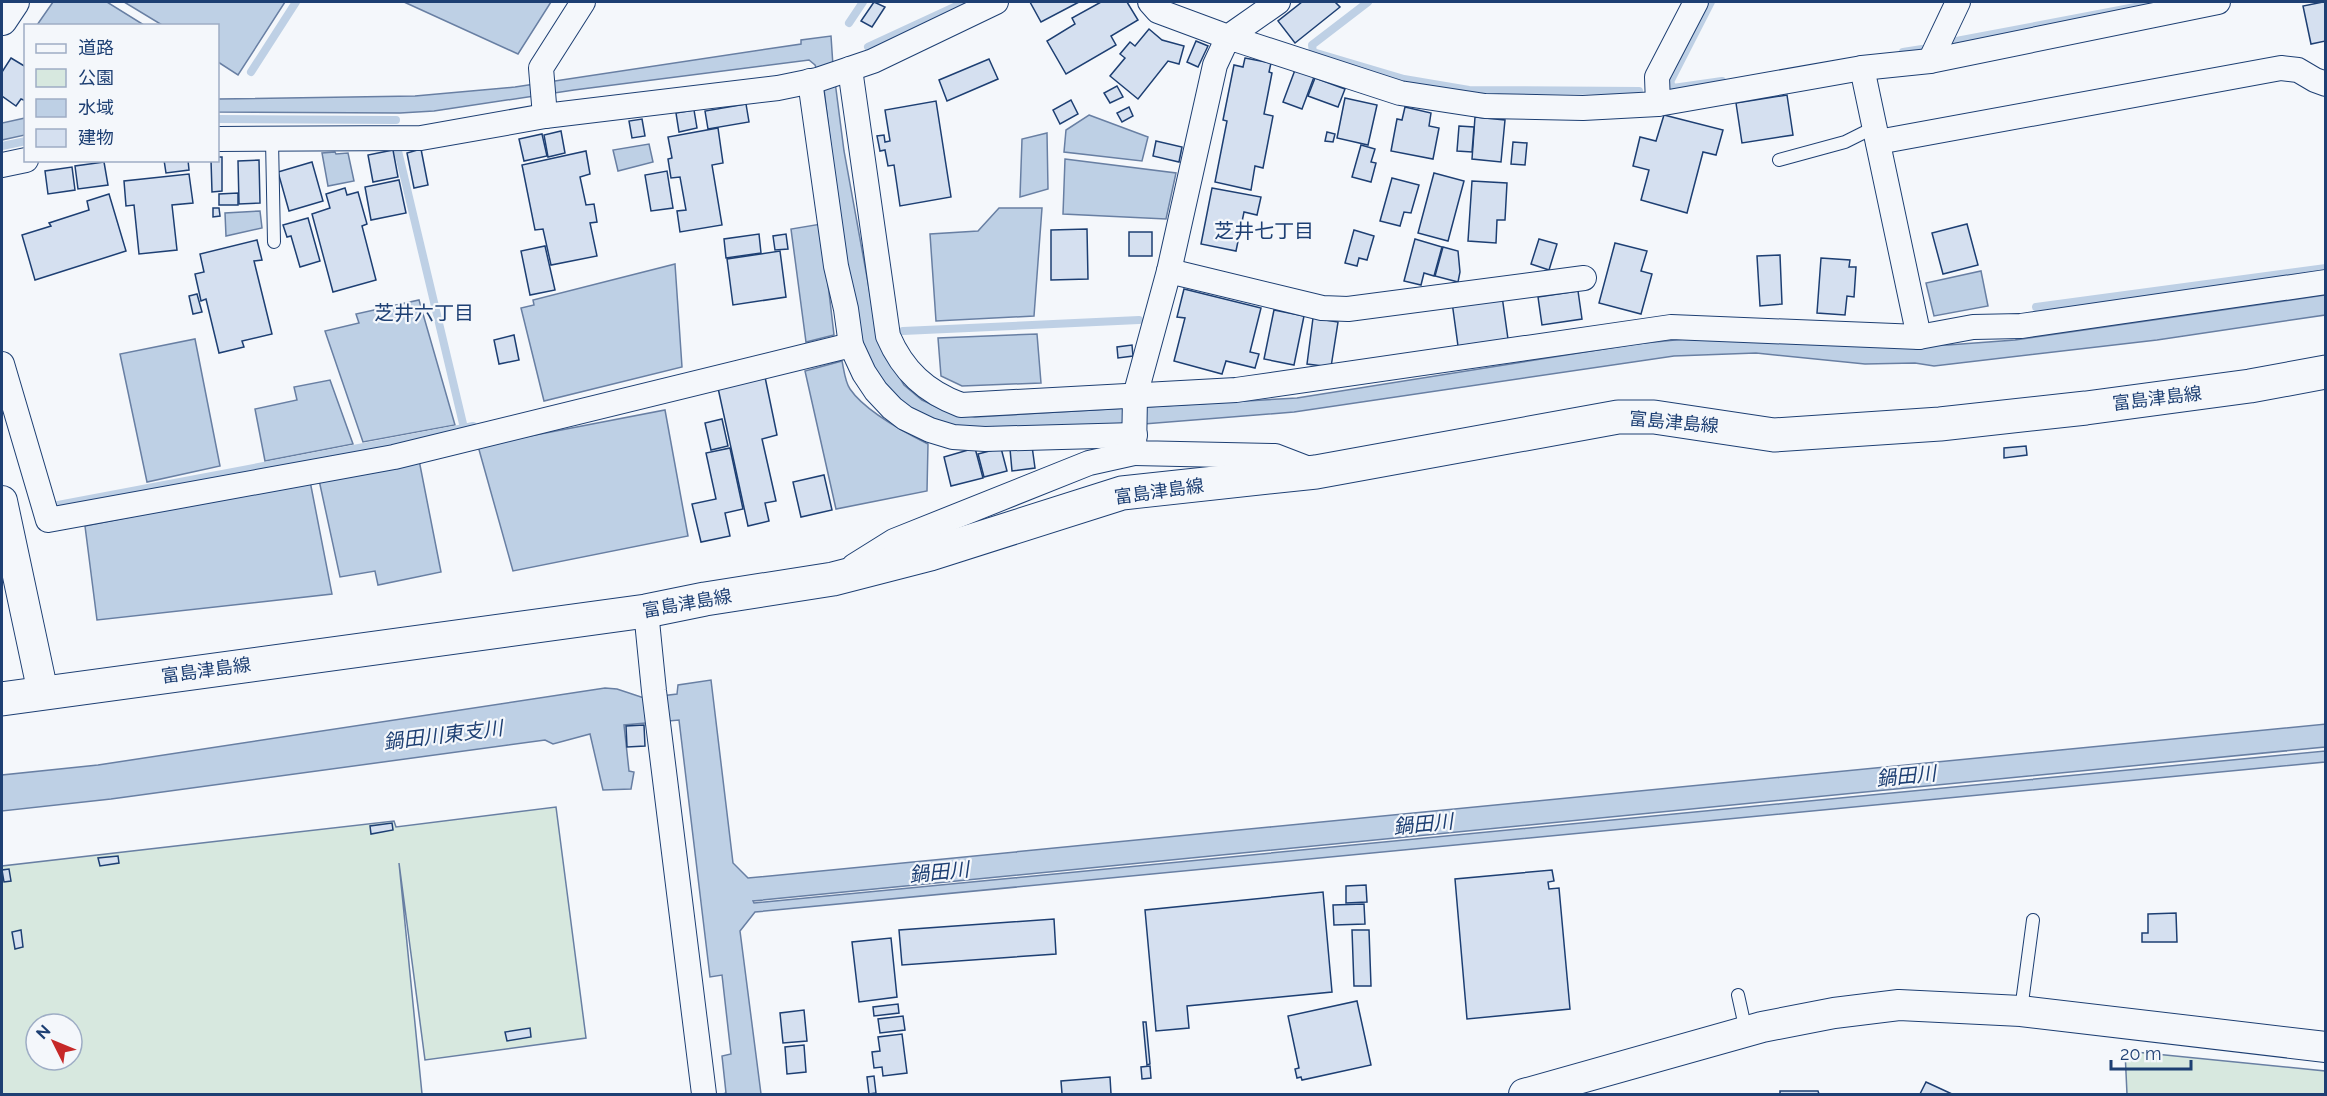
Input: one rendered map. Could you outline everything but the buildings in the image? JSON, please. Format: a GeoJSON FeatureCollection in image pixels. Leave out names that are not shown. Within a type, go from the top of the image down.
{"type":"FeatureCollection","features":[{"type":"Feature","properties":{"kind":"main road","name":"富島津島線"},"geometry":{"type":"LineString","coordinates":[[2,699],[646,611],[705,599],[833,579],[930,554],[1122,493],[1316,472],[1617,417],[1654,417],[1774,435],[1940,424],[2086,408],[2250,386],[2325,372]]}},
{"type":"Feature","properties":{"kind":"street"},"geometry":{"type":"LineString","coordinates":[[2,20],[14,2]]}},
{"type":"Feature","properties":{"kind":"street"},"geometry":{"type":"LineString","coordinates":[[545,116],[541,68],[583,2]]}},
{"type":"Feature","properties":{"kind":"street"},"geometry":{"type":"LineString","coordinates":[[219,139],[421,138],[545,116],[778,88],[813,81],[883,56],[996,2]]}},
{"type":"Feature","properties":{"kind":"street"},"geometry":{"type":"LineString","coordinates":[[1150,2],[1158,11],[1228,37],[1400,93],[1485,106],[1583,108],[1658,104],[1862,68],[1929,61],[2218,2]]}},
{"type":"Feature","properties":{"kind":"street"},"geometry":{"type":"LineString","coordinates":[[1135,439],[1136,396],[1169,270],[1215,65],[1228,37],[1278,2]]}},
{"type":"Feature","properties":{"kind":"street"},"geometry":{"type":"LineString","coordinates":[[1658,104],[1657,77],[1696,2]]}},
{"type":"Feature","properties":{"kind":"street"},"geometry":{"type":"LineString","coordinates":[[1929,61],[1958,2]]}},
{"type":"Feature","properties":{"kind":"street"},"geometry":{"type":"LineString","coordinates":[[1862,68],[1920,337]]}},
{"type":"Feature","properties":{"kind":"street"},"geometry":{"type":"LineString","coordinates":[[1876,135],[2281,68],[2298,70],[2325,84]]}},
{"type":"Feature","properties":{"kind":"street"},"geometry":{"type":"LineString","coordinates":[[850,69],[888,336],[894,351],[909,372],[943,399],[961,405],[1236,390],[1671,327],[1920,337],[1973,327],[2021,326],[2325,282]]}},
{"type":"Feature","properties":{"kind":"street"},"geometry":{"type":"LineString","coordinates":[[813,81],[836,266],[846,309],[851,345],[864,373],[884,400],[905,418],[930,430],[953,437],[1135,439],[1275,456],[1316,472]]}},
{"type":"Feature","properties":{"kind":"street"},"geometry":{"type":"LineString","coordinates":[[2,165],[24,160]]}},
{"type":"Feature","properties":{"kind":"street"},"geometry":{"type":"LineString","coordinates":[[1169,270],[1322,309],[1348,309],[1584,278]]}},
{"type":"Feature","properties":{"kind":"street"},"geometry":{"type":"LineString","coordinates":[[2,364],[48,520],[394,457],[851,345]]}},
{"type":"Feature","properties":{"kind":"street"},"geometry":{"type":"LineString","coordinates":[[833,579],[894,541],[1089,463],[1135,439]]}},
{"type":"Feature","properties":{"kind":"street"},"geometry":{"type":"LineString","coordinates":[[2,501],[43,693]]}},
{"type":"Feature","properties":{"kind":"street"},"geometry":{"type":"LineString","coordinates":[[646,611],[704,1094]]}},
{"type":"Feature","properties":{"kind":"street"},"geometry":{"type":"LineString","coordinates":[[1524,1095],[1746,1031],[1834,1013],[1899,1005],[2021,1011],[2325,1047]]}},
{"type":"Feature","properties":{"kind":"lane"},"geometry":{"type":"LineString","coordinates":[[1779,160],[1876,135]]}},
{"type":"Feature","properties":{"kind":"lane"},"geometry":{"type":"LineString","coordinates":[[272,140],[274,242]]}},
{"type":"Feature","properties":{"kind":"lane"},"geometry":{"type":"LineString","coordinates":[[2021,1011],[2032,920]]}},
{"type":"Feature","properties":{"kind":"lane"},"geometry":{"type":"LineString","coordinates":[[1738,994],[1746,1031]]}},
{"type":"Feature","properties":{"kind":"green space"},"geometry":{"type":"Polygon","coordinates":[[[556,807],[586,1038],[425,1060],[399,863],[422,1094],[2,1094],[2,866],[394,821],[396,827],[556,807]]]}},
{"type":"Feature","properties":{"kind":"green space"},"geometry":{"type":"Polygon","coordinates":[[[2125,1051],[2325,1071],[2325,1094],[2127,1094],[2125,1051]]]}},
{"type":"Feature","properties":{"kind":"water"},"geometry":{"type":"Polygon","coordinates":[[[53,2],[107,2],[142,24],[38,24],[53,2]]]}},
{"type":"Feature","properties":{"kind":"water"},"geometry":{"type":"Polygon","coordinates":[[[124,2],[285,2],[238,75],[219,63],[219,24],[160,24],[124,2]]]}},
{"type":"Feature","properties":{"kind":"water"},"geometry":{"type":"Polygon","coordinates":[[[404,2],[551,2],[518,54],[404,2]]]}},
{"type":"Feature","properties":{"kind":"water"},"geometry":{"type":"Polygon","coordinates":[[[831,36],[844,151],[879,343],[904,385],[922,400],[948,412],[975,417],[1297,398],[1635,344],[1685,339],[1948,345],[2015,340],[2325,295],[2325,315],[2157,340],[1934,366],[1915,363],[1865,364],[1756,353],[1674,356],[1294,412],[1106,427],[958,430],[892,400],[859,341],[845,266],[824,89],[815,65],[809,60],[574,90],[434,111],[400,113],[219,112],[219,99],[415,96],[515,87],[801,44],[801,40],[831,36]]]}},
{"type":"Feature","properties":{"kind":"water"},"geometry":{"type":"Polygon","coordinates":[[[1089,115],[1148,137],[1142,161],[1064,152],[1066,130],[1089,115]]]}},
{"type":"Feature","properties":{"kind":"water"},"geometry":{"type":"Polygon","coordinates":[[[24,118],[24,135],[2,140],[2,123],[24,118]]]}},
{"type":"Feature","properties":{"kind":"water"},"geometry":{"type":"Polygon","coordinates":[[[1047,133],[1048,189],[1020,197],[1022,139],[1047,133]]]}},
{"type":"Feature","properties":{"kind":"water"},"geometry":{"type":"Polygon","coordinates":[[[649,144],[653,162],[618,171],[613,150],[649,144]]]}},
{"type":"Feature","properties":{"kind":"water"},"geometry":{"type":"Polygon","coordinates":[[[335,152],[336,154],[348,153],[354,181],[328,186],[322,153],[335,152]]]}},
{"type":"Feature","properties":{"kind":"water"},"geometry":{"type":"Polygon","coordinates":[[[1065,159],[1176,173],[1166,219],[1063,214],[1065,159]]]}},
{"type":"Feature","properties":{"kind":"water"},"geometry":{"type":"Polygon","coordinates":[[[999,208],[1042,208],[1034,316],[936,321],[930,234],[978,231],[999,208]]]}},
{"type":"Feature","properties":{"kind":"water"},"geometry":{"type":"Polygon","coordinates":[[[260,211],[262,228],[226,236],[225,213],[260,211]]]}},
{"type":"Feature","properties":{"kind":"water"},"geometry":{"type":"Polygon","coordinates":[[[821,224],[834,335],[806,342],[791,229],[821,224]]]}},
{"type":"Feature","properties":{"kind":"water"},"geometry":{"type":"Polygon","coordinates":[[[675,264],[682,367],[544,401],[521,308],[534,305],[533,300],[675,264]]]}},
{"type":"Feature","properties":{"kind":"water"},"geometry":{"type":"Polygon","coordinates":[[[1981,271],[1988,306],[1934,316],[1926,283],[1981,271]]]}},
{"type":"Feature","properties":{"kind":"water"},"geometry":{"type":"Polygon","coordinates":[[[419,300],[455,425],[363,442],[325,331],[359,323],[356,314],[419,300]]]}},
{"type":"Feature","properties":{"kind":"water"},"geometry":{"type":"Polygon","coordinates":[[[1037,334],[1041,383],[962,386],[941,376],[938,338],[1037,334]]]}},
{"type":"Feature","properties":{"kind":"water"},"geometry":{"type":"Polygon","coordinates":[[[195,339],[220,466],[147,482],[120,354],[195,339]]]}},
{"type":"Feature","properties":{"kind":"water"},"geometry":{"type":"Polygon","coordinates":[[[842,361],[850,389],[865,405],[928,444],[927,491],[836,509],[805,371],[842,361]]]}},
{"type":"Feature","properties":{"kind":"water"},"geometry":{"type":"Polygon","coordinates":[[[330,380],[353,444],[265,461],[255,409],[297,400],[294,387],[330,380]]]}},
{"type":"Feature","properties":{"kind":"water"},"geometry":{"type":"Polygon","coordinates":[[[665,410],[688,536],[513,571],[478,446],[665,410]]]}},
{"type":"Feature","properties":{"kind":"water"},"geometry":{"type":"Polygon","coordinates":[[[419,460],[441,572],[378,585],[375,571],[340,577],[319,480],[419,460]]]}},
{"type":"Feature","properties":{"kind":"water"},"geometry":{"type":"Polygon","coordinates":[[[310,481],[332,594],[97,620],[85,526],[310,481]]]}},
{"type":"Feature","properties":{"kind":"water"},"geometry":{"type":"Polygon","coordinates":[[[711,680],[733,863],[748,878],[2326,724],[2325,747],[753,901],[754,903],[2325,751],[2325,762],[755,912],[740,931],[761,1094],[723,1094],[726,1093],[722,1056],[731,1054],[722,975],[710,977],[679,720],[624,725],[629,771],[634,772],[631,789],[603,790],[590,734],[553,744],[545,740],[111,799],[2,811],[2,775],[98,765],[605,688],[617,689],[644,698],[677,694],[678,685],[711,680]]]}},
{"type":"Feature","properties":{"kind":"waterway"},"geometry":{"type":"LineString","coordinates":[[251,72],[296,2]]}},
{"type":"Feature","properties":{"kind":"waterway"},"geometry":{"type":"LineString","coordinates":[[849,23],[863,2]]}},
{"type":"Feature","properties":{"kind":"waterway"},"geometry":{"type":"LineString","coordinates":[[868,47],[965,2]]}},
{"type":"Feature","properties":{"kind":"waterway"},"geometry":{"type":"LineString","coordinates":[[1368,2],[1312,45],[1313,52],[1404,79],[1469,90],[1639,91]]}},
{"type":"Feature","properties":{"kind":"waterway"},"geometry":{"type":"LineString","coordinates":[[1711,2],[1670,82],[1673,88],[1722,81]]}},
{"type":"Feature","properties":{"kind":"waterway"},"geometry":{"type":"LineString","coordinates":[[1951,42],[2151,4]]}},
{"type":"Feature","properties":{"kind":"waterway"},"geometry":{"type":"LineString","coordinates":[[1903,52],[1922,49]]}},
{"type":"Feature","properties":{"kind":"waterway"},"geometry":{"type":"LineString","coordinates":[[219,119],[396,120]]}},
{"type":"Feature","properties":{"kind":"waterway"},"geometry":{"type":"LineString","coordinates":[[2,146],[24,141]]}},
{"type":"Feature","properties":{"kind":"waterway"},"geometry":{"type":"LineString","coordinates":[[398,151],[464,428],[473,426]]}},
{"type":"Feature","properties":{"kind":"waterway"},"geometry":{"type":"LineString","coordinates":[[2036,307],[2326,268]]}},
{"type":"Feature","properties":{"kind":"waterway"},"geometry":{"type":"LineString","coordinates":[[903,331],[1139,320]]}},
{"type":"Feature","properties":{"kind":"waterway"},"geometry":{"type":"LineString","coordinates":[[58,505],[464,428]]}},
{"type":"Feature","properties":{"kind":"district","name":"芝井七丁目"},"geometry":{"type":"Point","coordinates":[1264,231]}},
{"type":"Feature","properties":{"kind":"district","name":"芝井六丁目"},"geometry":{"type":"Point","coordinates":[424,313]}},
{"type":"Feature","properties":{"kind":"water label","name":"鍋田川東支川"},"geometry":{"type":"Point","coordinates":[443,735]}},
{"type":"Feature","properties":{"kind":"water label","name":"鍋田川"},"geometry":{"type":"Point","coordinates":[1906,776]}},
{"type":"Feature","properties":{"kind":"water label","name":"鍋田川"},"geometry":{"type":"Point","coordinates":[1423,824]}},
{"type":"Feature","properties":{"kind":"water label","name":"鍋田川"},"geometry":{"type":"Point","coordinates":[939,872]}}]}
